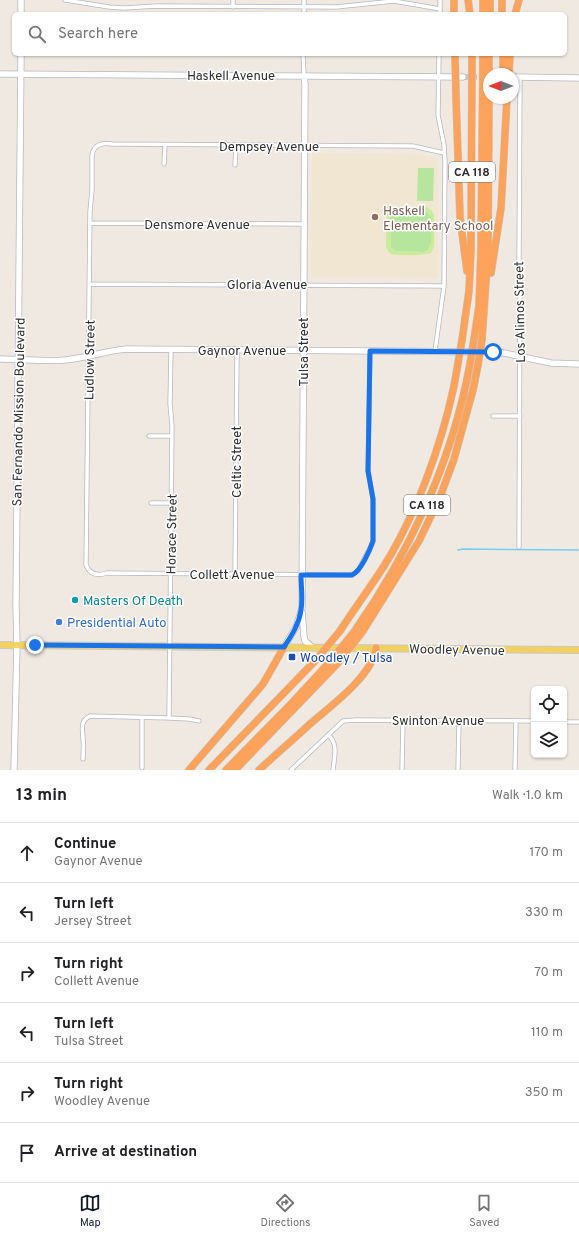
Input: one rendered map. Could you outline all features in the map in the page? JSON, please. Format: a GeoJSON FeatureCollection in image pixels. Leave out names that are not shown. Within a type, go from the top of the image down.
{"type":"FeatureCollection","features":[{"type":"Feature","properties":{"kind":"highway"},"geometry":{"type":"LineString","coordinates":[[454,0],[454,12]]}},
{"type":"Feature","properties":{"kind":"highway"},"geometry":{"type":"LineString","coordinates":[[468,0],[471,12]]}},
{"type":"Feature","properties":{"kind":"highway"},"geometry":{"type":"LineString","coordinates":[[471,12],[472,0]]}},
{"type":"Feature","properties":{"kind":"highway"},"geometry":{"type":"LineString","coordinates":[[483,0],[483,12]]}},
{"type":"Feature","properties":{"kind":"highway"},"geometry":{"type":"LineString","coordinates":[[490,0],[490,12]]}},
{"type":"Feature","properties":{"kind":"highway"},"geometry":{"type":"LineString","coordinates":[[502,0],[502,12]]}},
{"type":"Feature","properties":{"kind":"highway"},"geometry":{"type":"LineString","coordinates":[[516,12],[519,0]]}},
{"type":"Feature","properties":{"kind":"highway"},"geometry":{"type":"LineString","coordinates":[[455,56],[460,217],[469,291]]}},
{"type":"Feature","properties":{"kind":"highway","name":"CA 118"},"geometry":{"type":"LineString","coordinates":[[209,770],[315,662],[340,631],[384,565],[403,531],[423,487],[450,406],[469,291],[471,243],[472,56]]}},
{"type":"Feature","properties":{"kind":"highway","name":"CA 118"},"geometry":{"type":"LineString","coordinates":[[226,770],[290,705],[328,664],[354,632],[400,560],[428,503],[450,444],[467,380],[479,306],[482,250],[483,56]]}},
{"type":"Feature","properties":{"kind":"highway"},"geometry":{"type":"LineString","coordinates":[[489,56],[489,68]]}},
{"type":"Feature","properties":{"kind":"highway"},"geometry":{"type":"LineString","coordinates":[[503,56],[503,68]]}},
{"type":"Feature","properties":{"kind":"highway"},"geometry":{"type":"LineString","coordinates":[[510,56],[513,68]]}},
{"type":"Feature","properties":{"kind":"highway","name":"CA 118"},"geometry":{"type":"LineString","coordinates":[[235,770],[337,664],[362,631],[419,541],[440,497],[474,390],[482,338],[488,252],[489,104]]}},
{"type":"Feature","properties":{"kind":"highway"},"geometry":{"type":"LineString","coordinates":[[504,104],[505,141]]}},
{"type":"Feature","properties":{"kind":"highway"},"geometry":{"type":"LineString","coordinates":[[484,314],[502,208],[507,104]]}},
{"type":"Feature","properties":{"kind":"highway"},"geometry":{"type":"LineString","coordinates":[[189,770],[263,684],[284,647]]}},
{"type":"Feature","properties":{"kind":"highway"},"geometry":{"type":"LineString","coordinates":[[258,770],[355,684],[375,656],[376,648]]}},
{"type":"Feature","properties":{"kind":"main road"},"geometry":{"type":"LineString","coordinates":[[21,0],[21,12]]}},
{"type":"Feature","properties":{"kind":"main road","name":"San Fernando Mission Boulevard"},"geometry":{"type":"LineString","coordinates":[[14,770],[17,645],[16,606],[21,56]]}},
{"type":"Feature","properties":{"kind":"main road","name":"Haskell Avenue"},"geometry":{"type":"LineString","coordinates":[[0,74],[463,77]]}},
{"type":"Feature","properties":{"kind":"main road","name":"Tulsa Street"},"geometry":{"type":"LineString","coordinates":[[284,647],[296,627],[302,608],[301,575],[305,146],[304,76]]}},
{"type":"Feature","properties":{"kind":"main road"},"geometry":{"type":"LineString","coordinates":[[519,76],[579,78]]}},
{"type":"Feature","properties":{"kind":"main road","name":"Gaynor Avenue"},"geometry":{"type":"LineString","coordinates":[[0,360],[64,360],[89,357],[116,350],[303,350],[493,352],[551,363],[579,364]]}},
{"type":"Feature","properties":{"kind":"main road"},"geometry":{"type":"LineString","coordinates":[[302,608],[304,637],[312,647]]}},
{"type":"Feature","properties":{"kind":"main road","name":"Woodley Avenue"},"geometry":{"type":"LineString","coordinates":[[0,645],[579,650]]}},
{"type":"Feature","properties":{"kind":"street"},"geometry":{"type":"LineString","coordinates":[[65,0],[92,2],[116,8],[168,6],[343,7],[394,1],[440,9],[440,0]]}},
{"type":"Feature","properties":{"kind":"street"},"geometry":{"type":"LineString","coordinates":[[168,0],[168,6]]}},
{"type":"Feature","properties":{"kind":"street"},"geometry":{"type":"LineString","coordinates":[[233,0],[233,7]]}},
{"type":"Feature","properties":{"kind":"street"},"geometry":{"type":"LineString","coordinates":[[304,0],[304,12]]}},
{"type":"Feature","properties":{"kind":"street","name":"Tulsa Street"},"geometry":{"type":"LineString","coordinates":[[303,56],[304,76]]}},
{"type":"Feature","properties":{"kind":"street"},"geometry":{"type":"LineString","coordinates":[[435,352],[444,286],[444,145],[438,115],[439,56]]}},
{"type":"Feature","properties":{"kind":"street","name":"Los Alimos Street"},"geometry":{"type":"LineString","coordinates":[[515,104],[520,284],[519,546]]}},
{"type":"Feature","properties":{"kind":"street","name":"Dempsey Avenue"},"geometry":{"type":"LineString","coordinates":[[95,148],[100,144],[106,143],[236,146],[413,146],[444,154]]}},
{"type":"Feature","properties":{"kind":"street"},"geometry":{"type":"LineString","coordinates":[[164,164],[165,145]]}},
{"type":"Feature","properties":{"kind":"street"},"geometry":{"type":"LineString","coordinates":[[235,165],[236,146]]}},
{"type":"Feature","properties":{"kind":"street","name":"Ludlow Street"},"geometry":{"type":"LineString","coordinates":[[90,572],[86,565],[89,284],[92,152],[95,148]]}},
{"type":"Feature","properties":{"kind":"street","name":"Densmore Avenue"},"geometry":{"type":"LineString","coordinates":[[90,223],[304,224]]}},
{"type":"Feature","properties":{"kind":"street","name":"Gloria Avenue"},"geometry":{"type":"LineString","coordinates":[[89,284],[444,286]]}},
{"type":"Feature","properties":{"kind":"street","name":"Horace Street"},"geometry":{"type":"LineString","coordinates":[[169,718],[172,503],[170,350]]}},
{"type":"Feature","properties":{"kind":"street","name":"Celtic Street"},"geometry":{"type":"LineString","coordinates":[[235,574],[237,350]]}},
{"type":"Feature","properties":{"kind":"street","name":"Collett Avenue"},"geometry":{"type":"LineString","coordinates":[[90,572],[97,575],[107,573],[352,575],[358,571],[373,541],[373,499],[368,471],[370,351]]}},
{"type":"Feature","properties":{"kind":"street"},"geometry":{"type":"LineString","coordinates":[[493,416],[520,416]]}},
{"type":"Feature","properties":{"kind":"street"},"geometry":{"type":"LineString","coordinates":[[149,436],[172,436]]}},
{"type":"Feature","properties":{"kind":"street"},"geometry":{"type":"LineString","coordinates":[[151,503],[172,503]]}},
{"type":"Feature","properties":{"kind":"street"},"geometry":{"type":"LineString","coordinates":[[83,758],[83,722],[86,718],[94,715],[104,717],[169,718],[200,721]]}},
{"type":"Feature","properties":{"kind":"street"},"geometry":{"type":"LineString","coordinates":[[142,718],[142,768]]}},
{"type":"Feature","properties":{"kind":"street","name":"Swinton Avenue"},"geometry":{"type":"LineString","coordinates":[[328,735],[343,721],[349,720],[531,721]]}},
{"type":"Feature","properties":{"kind":"street"},"geometry":{"type":"LineString","coordinates":[[402,770],[403,720]]}},
{"type":"Feature","properties":{"kind":"street"},"geometry":{"type":"LineString","coordinates":[[458,770],[459,720]]}},
{"type":"Feature","properties":{"kind":"street"},"geometry":{"type":"LineString","coordinates":[[515,770],[516,721]]}},
{"type":"Feature","properties":{"kind":"street"},"geometry":{"type":"LineString","coordinates":[[567,722],[579,722]]}},
{"type":"Feature","properties":{"kind":"street"},"geometry":{"type":"LineString","coordinates":[[291,770],[328,735],[334,742],[333,770]]}},
{"type":"Feature","properties":{"kind":"shaded area","name":"Haskell Elementary School"},"geometry":{"type":"Polygon","coordinates":[[[312,154],[413,154],[437,158],[437,278],[311,277],[312,154]]]}},
{"type":"Feature","properties":{"kind":"green space"},"geometry":{"type":"Polygon","coordinates":[[[418,168],[434,168],[433,201],[417,201],[418,168]]]}},
{"type":"Feature","properties":{"kind":"green space"},"geometry":{"type":"Polygon","coordinates":[[[387,207],[390,207],[390,209],[396,207],[427,207],[431,210],[434,215],[434,246],[431,253],[418,255],[394,255],[389,252],[386,246],[387,207]],[[395,210],[392,212],[390,216],[391,248],[396,251],[424,252],[428,250],[431,243],[431,216],[426,211],[395,210]]]}},
{"type":"Feature","properties":{"kind":"green space"},"geometry":{"type":"Polygon","coordinates":[[[395,210],[426,211],[431,216],[431,243],[428,250],[424,252],[396,251],[391,248],[390,216],[395,210]]]}},
{"type":"Feature","properties":{"kind":"waterway"},"geometry":{"type":"LineString","coordinates":[[458,550],[578,550]]}},
{"type":"Feature","properties":{"kind":"tunnel"},"geometry":{"type":"LineString","coordinates":[[463,77],[483,77]]}},
{"type":"Feature","properties":{"kind":"place","name":"Haskell Elementary School"},"geometry":{"type":"Point","coordinates":[375,217]}},
{"type":"Feature","properties":{"kind":"place","name":"Masters Of Death"},"geometry":{"type":"Point","coordinates":[75,600]}},
{"type":"Feature","properties":{"kind":"place","name":"Presidential Auto"},"geometry":{"type":"Point","coordinates":[59,622]}},
{"type":"Feature","properties":{"kind":"place","name":"Woodley / Tulsa"},"geometry":{"type":"Point","coordinates":[292,657]}},
{"type":"Feature","properties":{"kind":"route"},"geometry":{"type":"LineString","coordinates":[[35,645],[284,647],[296,627],[302,608],[301,575],[356,574],[373,541],[373,499],[368,471],[370,351],[493,352]]}}]}
